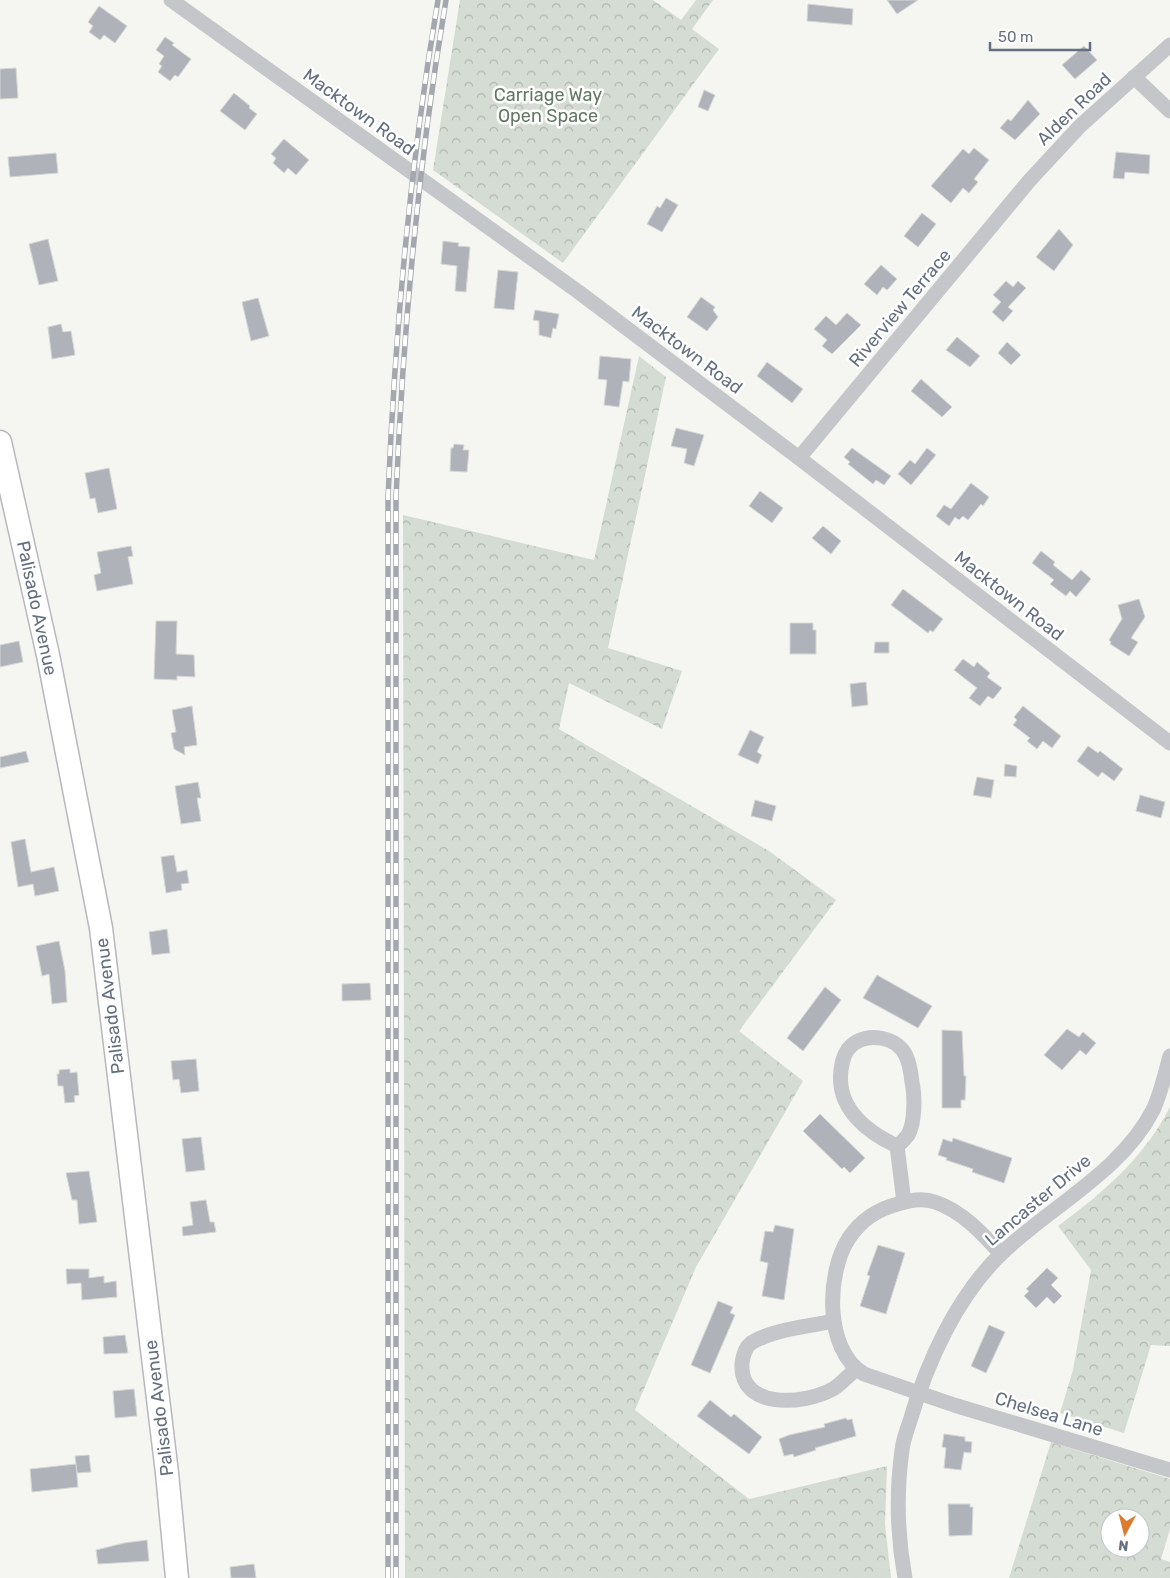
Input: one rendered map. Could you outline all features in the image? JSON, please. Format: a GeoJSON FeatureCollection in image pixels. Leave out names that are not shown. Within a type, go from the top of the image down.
{"type":"FeatureCollection","features":[{"type":"Feature","properties":{"kind":"main road","name":"Palisado Avenue"},"geometry":{"type":"LineString","coordinates":[[0,442],[48,655],[101,928],[167,1478],[176,1578]]}},
{"type":"Feature","properties":{"kind":"street","name":"Macktown Road"},"geometry":{"type":"LineString","coordinates":[[171,0],[570,286],[799,458],[1170,743]]}},
{"type":"Feature","properties":{"kind":"street","name":"Alden Road"},"geometry":{"type":"LineString","coordinates":[[1030,181],[1080,126],[1170,45]]}},
{"type":"Feature","properties":{"kind":"street"},"geometry":{"type":"LineString","coordinates":[[1134,78],[1170,111]]}},
{"type":"Feature","properties":{"kind":"street","name":"Riverview Terrace"},"geometry":{"type":"LineString","coordinates":[[799,458],[1030,181]]}},
{"type":"Feature","properties":{"kind":"street"},"geometry":{"type":"LineString","coordinates":[[898,1146],[874,1135],[860,1122],[845,1103],[840,1078],[843,1059],[851,1046],[865,1039],[880,1038],[896,1044],[906,1056],[913,1085],[912,1121],[908,1134],[898,1146],[904,1202]]}},
{"type":"Feature","properties":{"kind":"street","name":"Lancaster Drive"},"geometry":{"type":"LineString","coordinates":[[905,1578],[899,1543],[897,1505],[902,1448],[918,1392],[942,1338],[962,1303],[1001,1254],[1032,1227],[1079,1192],[1116,1159],[1152,1111],[1170,1056]]}},
{"type":"Feature","properties":{"kind":"street"},"geometry":{"type":"LineString","coordinates":[[833,1321],[767,1336],[749,1344],[743,1357],[742,1372],[747,1386],[758,1395],[776,1400],[792,1401],[833,1389],[856,1369],[848,1358],[833,1321],[832,1300],[838,1262],[848,1238],[862,1222],[876,1212],[904,1202],[922,1200],[936,1202],[956,1213],[981,1232],[1001,1254]]}},
{"type":"Feature","properties":{"kind":"street","name":"Chelsea Lane"},"geometry":{"type":"LineString","coordinates":[[856,1369],[918,1392],[1170,1470]]}},
{"type":"Feature","properties":{"kind":"green space","name":"Carriage Way Open Space"},"geometry":{"type":"Polygon","coordinates":[[[460,0],[653,0],[681,20],[696,0],[713,0],[692,29],[719,49],[563,263],[433,170],[460,0]]]}},
{"type":"Feature","properties":{"kind":"green space"},"geometry":{"type":"Polygon","coordinates":[[[639,356],[666,377],[608,648],[682,671],[662,729],[569,683],[559,729],[769,851],[836,900],[739,1031],[803,1081],[696,1267],[635,1410],[749,1499],[887,1466],[885,1524],[891,1578],[405,1578],[403,515],[594,560],[639,356]]]}},
{"type":"Feature","properties":{"kind":"green space"},"geometry":{"type":"Polygon","coordinates":[[[1170,1107],[1170,1346],[1151,1345],[1124,1433],[1060,1413],[1073,1370],[1091,1270],[1058,1226],[1107,1187],[1135,1159],[1148,1143],[1170,1107]]]}},
{"type":"Feature","properties":{"kind":"green space"},"geometry":{"type":"Polygon","coordinates":[[[1051,1442],[1170,1479],[1170,1529],[1161,1559],[1170,1562],[1170,1578],[1009,1578],[1051,1442]]]}},
{"type":"Feature","properties":{"kind":"building"},"geometry":{"type":"Polygon","coordinates":[[[887,0],[918,0],[897,14],[887,0]]]}},
{"type":"Feature","properties":{"kind":"building"},"geometry":{"type":"Polygon","coordinates":[[[808,4],[853,9],[852,25],[807,21],[808,4]]]}},
{"type":"Feature","properties":{"kind":"building"},"geometry":{"type":"Polygon","coordinates":[[[99,6],[127,26],[115,43],[104,35],[100,40],[89,32],[93,26],[88,22],[99,6]]]}},
{"type":"Feature","properties":{"kind":"building"},"geometry":{"type":"Polygon","coordinates":[[[165,37],[174,43],[172,45],[191,59],[178,77],[175,75],[170,81],[158,72],[162,66],[159,64],[164,56],[156,50],[165,37]]]}},
{"type":"Feature","properties":{"kind":"building"},"geometry":{"type":"Polygon","coordinates":[[[1084,46],[1097,60],[1075,79],[1062,65],[1084,46]]]}},
{"type":"Feature","properties":{"kind":"building"},"geometry":{"type":"Polygon","coordinates":[[[16,68],[18,98],[0,99],[0,69],[16,68]]]}},
{"type":"Feature","properties":{"kind":"building"},"geometry":{"type":"Polygon","coordinates":[[[704,90],[715,95],[708,111],[698,107],[704,90]]]}},
{"type":"Feature","properties":{"kind":"building"},"geometry":{"type":"Polygon","coordinates":[[[234,93],[257,114],[245,130],[220,111],[234,93]]]}},
{"type":"Feature","properties":{"kind":"building"},"geometry":{"type":"Polygon","coordinates":[[[1028,100],[1040,114],[1015,140],[1000,128],[1008,119],[1011,121],[1028,100]]]}},
{"type":"Feature","properties":{"kind":"building"},"geometry":{"type":"Polygon","coordinates":[[[284,139],[309,160],[296,175],[288,168],[284,173],[273,163],[276,158],[271,154],[284,139]]]}},
{"type":"Feature","properties":{"kind":"building"},"geometry":{"type":"Polygon","coordinates":[[[974,148],[989,160],[974,179],[978,182],[969,193],[963,188],[951,203],[931,186],[963,149],[969,154],[974,148]]]}},
{"type":"Feature","properties":{"kind":"building"},"geometry":{"type":"Polygon","coordinates":[[[1116,152],[1150,155],[1149,174],[1125,172],[1124,179],[1113,178],[1116,152]]]}},
{"type":"Feature","properties":{"kind":"building"},"geometry":{"type":"Polygon","coordinates":[[[56,153],[58,173],[10,177],[8,157],[56,153]]]}},
{"type":"Feature","properties":{"kind":"building"},"geometry":{"type":"Polygon","coordinates":[[[666,198],[678,205],[662,232],[647,224],[657,206],[660,208],[666,198]]]}},
{"type":"Feature","properties":{"kind":"building"},"geometry":{"type":"Polygon","coordinates":[[[922,213],[936,224],[918,247],[904,236],[922,213]]]}},
{"type":"Feature","properties":{"kind":"building"},"geometry":{"type":"Polygon","coordinates":[[[1059,229],[1073,245],[1054,271],[1036,257],[1059,229]]]}},
{"type":"Feature","properties":{"kind":"building"},"geometry":{"type":"Polygon","coordinates":[[[48,239],[58,281],[39,285],[29,244],[48,239]]]}},
{"type":"Feature","properties":{"kind":"building"},"geometry":{"type":"Polygon","coordinates":[[[443,241],[459,243],[458,246],[470,247],[466,292],[455,291],[457,266],[441,264],[443,241]]]}},
{"type":"Feature","properties":{"kind":"building"},"geometry":{"type":"Polygon","coordinates":[[[881,265],[897,279],[887,290],[883,287],[877,295],[864,284],[881,265]]]}},
{"type":"Feature","properties":{"kind":"building"},"geometry":{"type":"Polygon","coordinates":[[[498,270],[518,272],[514,310],[494,308],[498,270]]]}},
{"type":"Feature","properties":{"kind":"building"},"geometry":{"type":"Polygon","coordinates":[[[1006,281],[1013,287],[1018,281],[1026,288],[1008,307],[1013,311],[1003,322],[992,312],[1001,302],[993,295],[1006,281]]]}},
{"type":"Feature","properties":{"kind":"building"},"geometry":{"type":"Polygon","coordinates":[[[701,297],[715,307],[713,310],[718,317],[707,331],[687,317],[701,297]]]}},
{"type":"Feature","properties":{"kind":"building"},"geometry":{"type":"Polygon","coordinates":[[[258,298],[269,336],[251,341],[242,302],[258,298]]]}},
{"type":"Feature","properties":{"kind":"building"},"geometry":{"type":"Polygon","coordinates":[[[535,310],[559,314],[556,329],[553,328],[551,338],[539,335],[539,321],[533,320],[535,310]]]}},
{"type":"Feature","properties":{"kind":"building"},"geometry":{"type":"Polygon","coordinates":[[[847,313],[861,325],[832,354],[822,346],[827,340],[814,329],[826,316],[836,325],[847,313]]]}},
{"type":"Feature","properties":{"kind":"building"},"geometry":{"type":"Polygon","coordinates":[[[61,324],[63,332],[71,331],[75,355],[52,359],[48,327],[61,324]]]}},
{"type":"Feature","properties":{"kind":"building"},"geometry":{"type":"Polygon","coordinates":[[[957,337],[980,356],[970,367],[946,350],[957,337]]]}},
{"type":"Feature","properties":{"kind":"building"},"geometry":{"type":"Polygon","coordinates":[[[1007,342],[1021,355],[1011,365],[998,353],[1007,342]]]}},
{"type":"Feature","properties":{"kind":"building"},"geometry":{"type":"Polygon","coordinates":[[[600,356],[631,359],[629,382],[623,381],[619,407],[604,405],[607,380],[598,379],[600,356]]]}},
{"type":"Feature","properties":{"kind":"building"},"geometry":{"type":"Polygon","coordinates":[[[767,362],[803,389],[792,403],[757,376],[767,362]]]}},
{"type":"Feature","properties":{"kind":"building"},"geometry":{"type":"Polygon","coordinates":[[[921,379],[952,407],[942,417],[911,391],[921,379]]]}},
{"type":"Feature","properties":{"kind":"building"},"geometry":{"type":"Polygon","coordinates":[[[676,428],[704,435],[694,466],[684,463],[687,449],[671,446],[676,428]]]}},
{"type":"Feature","properties":{"kind":"building"},"geometry":{"type":"Polygon","coordinates":[[[454,444],[464,445],[463,450],[469,450],[467,472],[450,471],[451,448],[453,448],[454,444]]]}},
{"type":"Feature","properties":{"kind":"building"},"geometry":{"type":"Polygon","coordinates":[[[852,448],[891,476],[884,485],[876,480],[873,484],[848,464],[850,462],[844,457],[852,448]]]}},
{"type":"Feature","properties":{"kind":"building"},"geometry":{"type":"Polygon","coordinates":[[[927,448],[936,455],[911,485],[898,474],[910,460],[915,464],[927,448]]]}},
{"type":"Feature","properties":{"kind":"building"},"geometry":{"type":"Polygon","coordinates":[[[109,468],[117,509],[98,513],[95,498],[90,499],[85,473],[109,468]]]}},
{"type":"Feature","properties":{"kind":"building"},"geometry":{"type":"Polygon","coordinates":[[[971,483],[989,497],[983,506],[981,504],[968,520],[963,516],[959,520],[955,517],[949,526],[936,516],[944,505],[951,509],[971,483]]]}},
{"type":"Feature","properties":{"kind":"building"},"geometry":{"type":"Polygon","coordinates":[[[760,491],[783,508],[772,523],[749,506],[760,491]]]}},
{"type":"Feature","properties":{"kind":"building"},"geometry":{"type":"Polygon","coordinates":[[[823,526],[841,541],[831,554],[812,538],[823,526]]]}},
{"type":"Feature","properties":{"kind":"building"},"geometry":{"type":"Polygon","coordinates":[[[131,546],[133,556],[128,557],[133,584],[97,591],[94,575],[101,573],[97,552],[131,546]]]}},
{"type":"Feature","properties":{"kind":"building"},"geometry":{"type":"Polygon","coordinates":[[[1041,551],[1055,562],[1053,565],[1072,580],[1081,570],[1091,579],[1076,597],[1070,591],[1066,596],[1050,584],[1054,580],[1032,563],[1041,551]]]}},
{"type":"Feature","properties":{"kind":"building"},"geometry":{"type":"Polygon","coordinates":[[[903,589],[943,619],[933,632],[930,630],[928,633],[891,605],[903,589]]]}},
{"type":"Feature","properties":{"kind":"building"},"geometry":{"type":"Polygon","coordinates":[[[1139,599],[1145,617],[1131,638],[1138,642],[1129,656],[1110,644],[1109,640],[1122,619],[1118,605],[1139,599]]]}},
{"type":"Feature","properties":{"kind":"building"},"geometry":{"type":"Polygon","coordinates":[[[156,621],[177,621],[176,654],[194,655],[195,677],[177,676],[177,680],[154,679],[156,621]]]}},
{"type":"Feature","properties":{"kind":"building"},"geometry":{"type":"Polygon","coordinates":[[[790,623],[813,623],[813,630],[816,630],[816,654],[790,654],[790,623]]]}},
{"type":"Feature","properties":{"kind":"building"},"geometry":{"type":"Polygon","coordinates":[[[19,641],[23,662],[0,667],[0,645],[19,641]]]}},
{"type":"Feature","properties":{"kind":"building"},"geometry":{"type":"Polygon","coordinates":[[[875,642],[889,642],[889,653],[874,653],[875,642]]]}},
{"type":"Feature","properties":{"kind":"building"},"geometry":{"type":"Polygon","coordinates":[[[963,659],[974,667],[977,662],[990,673],[987,677],[1002,688],[993,699],[988,696],[980,706],[969,698],[977,688],[954,670],[963,659]]]}},
{"type":"Feature","properties":{"kind":"building"},"geometry":{"type":"Polygon","coordinates":[[[866,682],[868,705],[852,707],[850,684],[866,682]]]}},
{"type":"Feature","properties":{"kind":"building"},"geometry":{"type":"Polygon","coordinates":[[[192,706],[197,745],[184,747],[185,755],[174,749],[171,733],[176,732],[172,710],[192,706]]]}},
{"type":"Feature","properties":{"kind":"building"},"geometry":{"type":"Polygon","coordinates":[[[1023,706],[1061,736],[1052,748],[1043,741],[1037,749],[1027,741],[1030,738],[1013,725],[1017,720],[1014,717],[1023,706]]]}},
{"type":"Feature","properties":{"kind":"building"},"geometry":{"type":"Polygon","coordinates":[[[750,730],[764,737],[757,752],[762,755],[758,764],[738,755],[750,730]]]}},
{"type":"Feature","properties":{"kind":"building"},"geometry":{"type":"Polygon","coordinates":[[[1088,746],[1098,753],[1100,751],[1123,769],[1114,781],[1102,772],[1098,777],[1077,761],[1088,746]]]}},
{"type":"Feature","properties":{"kind":"building"},"geometry":{"type":"Polygon","coordinates":[[[26,751],[29,762],[0,768],[0,757],[26,751]]]}},
{"type":"Feature","properties":{"kind":"building"},"geometry":{"type":"Polygon","coordinates":[[[1005,764],[1017,766],[1016,777],[1004,776],[1005,764]]]}},
{"type":"Feature","properties":{"kind":"building"},"geometry":{"type":"Polygon","coordinates":[[[977,777],[994,780],[991,798],[973,795],[977,777]]]}},
{"type":"Feature","properties":{"kind":"building"},"geometry":{"type":"Polygon","coordinates":[[[198,782],[201,798],[197,798],[201,821],[181,824],[175,786],[198,782]]]}},
{"type":"Feature","properties":{"kind":"building"},"geometry":{"type":"Polygon","coordinates":[[[1140,795],[1165,802],[1161,818],[1136,811],[1140,795]]]}},
{"type":"Feature","properties":{"kind":"building"},"geometry":{"type":"Polygon","coordinates":[[[755,800],[776,806],[772,821],[751,816],[755,800]]]}},
{"type":"Feature","properties":{"kind":"building"},"geometry":{"type":"Polygon","coordinates":[[[25,839],[31,872],[54,867],[59,891],[35,896],[33,884],[18,887],[11,842],[25,839]]]}},
{"type":"Feature","properties":{"kind":"building"},"geometry":{"type":"Polygon","coordinates":[[[174,855],[177,872],[187,870],[189,883],[181,884],[182,890],[166,893],[161,857],[174,855]]]}},
{"type":"Feature","properties":{"kind":"building"},"geometry":{"type":"Polygon","coordinates":[[[167,929],[170,953],[152,955],[149,932],[167,929]]]}},
{"type":"Feature","properties":{"kind":"building"},"geometry":{"type":"Polygon","coordinates":[[[59,941],[65,971],[67,1002],[52,1004],[49,974],[42,976],[36,946],[59,941]]]}},
{"type":"Feature","properties":{"kind":"building"},"geometry":{"type":"Polygon","coordinates":[[[877,975],[932,1006],[918,1028],[863,998],[877,975]]]}},
{"type":"Feature","properties":{"kind":"building"},"geometry":{"type":"Polygon","coordinates":[[[370,983],[371,1000],[342,1001],[342,984],[370,983]]]}},
{"type":"Feature","properties":{"kind":"building"},"geometry":{"type":"Polygon","coordinates":[[[825,987],[841,1000],[803,1051],[787,1038],[825,987]]]}},
{"type":"Feature","properties":{"kind":"building"},"geometry":{"type":"Polygon","coordinates":[[[1067,1029],[1079,1037],[1083,1032],[1096,1043],[1086,1055],[1080,1050],[1062,1070],[1044,1055],[1067,1029]]]}},
{"type":"Feature","properties":{"kind":"building"},"geometry":{"type":"Polygon","coordinates":[[[942,1030],[962,1031],[964,1076],[966,1076],[965,1100],[961,1100],[961,1108],[942,1108],[942,1030]]]}},
{"type":"Feature","properties":{"kind":"building"},"geometry":{"type":"Polygon","coordinates":[[[196,1059],[199,1091],[181,1093],[179,1079],[173,1080],[171,1061],[196,1059]]]}},
{"type":"Feature","properties":{"kind":"building"},"geometry":{"type":"Polygon","coordinates":[[[70,1069],[70,1073],[77,1072],[79,1095],[74,1096],[75,1102],[65,1103],[63,1086],[58,1086],[57,1074],[59,1074],[59,1070],[70,1069]]]}},
{"type":"Feature","properties":{"kind":"building"},"geometry":{"type":"Polygon","coordinates":[[[820,1114],[865,1158],[850,1173],[844,1167],[842,1169],[803,1131],[820,1114]]]}},
{"type":"Feature","properties":{"kind":"building"},"geometry":{"type":"Polygon","coordinates":[[[201,1137],[205,1170],[186,1172],[182,1139],[201,1137]]]}},
{"type":"Feature","properties":{"kind":"building"},"geometry":{"type":"Polygon","coordinates":[[[953,1138],[1012,1158],[1004,1183],[972,1172],[973,1169],[946,1160],[947,1158],[938,1155],[943,1139],[952,1142],[953,1138]]]}},
{"type":"Feature","properties":{"kind":"building"},"geometry":{"type":"Polygon","coordinates":[[[89,1171],[97,1222],[79,1224],[77,1200],[72,1200],[66,1173],[89,1171]]]}},
{"type":"Feature","properties":{"kind":"building"},"geometry":{"type":"Polygon","coordinates":[[[206,1200],[210,1222],[214,1222],[216,1232],[183,1236],[182,1227],[193,1225],[190,1202],[206,1200]]]}},
{"type":"Feature","properties":{"kind":"building"},"geometry":{"type":"Polygon","coordinates":[[[775,1225],[794,1229],[784,1300],[762,1296],[768,1263],[760,1261],[765,1231],[773,1232],[775,1225]]]}},
{"type":"Feature","properties":{"kind":"building"},"geometry":{"type":"Polygon","coordinates":[[[878,1245],[905,1253],[886,1314],[860,1306],[870,1276],[867,1275],[878,1245]]]}},
{"type":"Feature","properties":{"kind":"building"},"geometry":{"type":"Polygon","coordinates":[[[1047,1268],[1058,1278],[1051,1285],[1062,1296],[1054,1304],[1047,1297],[1036,1308],[1024,1296],[1029,1291],[1026,1289],[1047,1268]]]}},
{"type":"Feature","properties":{"kind":"building"},"geometry":{"type":"Polygon","coordinates":[[[66,1269],[89,1269],[89,1278],[104,1276],[104,1283],[116,1281],[117,1297],[82,1300],[81,1283],[67,1284],[66,1269]]]}},
{"type":"Feature","properties":{"kind":"building"},"geometry":{"type":"Polygon","coordinates":[[[718,1301],[733,1307],[730,1313],[735,1315],[710,1373],[691,1365],[718,1301]]]}},
{"type":"Feature","properties":{"kind":"building"},"geometry":{"type":"Polygon","coordinates":[[[989,1325],[1005,1332],[986,1373],[971,1366],[989,1325]]]}},
{"type":"Feature","properties":{"kind":"building"},"geometry":{"type":"Polygon","coordinates":[[[125,1335],[128,1353],[104,1354],[103,1337],[125,1335]]]}},
{"type":"Feature","properties":{"kind":"building"},"geometry":{"type":"Polygon","coordinates":[[[134,1389],[137,1416],[115,1418],[113,1391],[134,1389]]]}},
{"type":"Feature","properties":{"kind":"building"},"geometry":{"type":"Polygon","coordinates":[[[710,1400],[731,1417],[734,1414],[762,1437],[749,1454],[697,1416],[710,1400]]]}},
{"type":"Feature","properties":{"kind":"building"},"geometry":{"type":"Polygon","coordinates":[[[846,1418],[847,1420],[852,1419],[856,1436],[815,1448],[816,1450],[794,1457],[793,1454],[784,1456],[779,1439],[825,1427],[824,1424],[846,1418]]]}},
{"type":"Feature","properties":{"kind":"building"},"geometry":{"type":"Polygon","coordinates":[[[944,1434],[965,1437],[965,1441],[972,1442],[971,1453],[964,1452],[961,1470],[944,1468],[946,1448],[942,1447],[944,1434]]]}},
{"type":"Feature","properties":{"kind":"building"},"geometry":{"type":"Polygon","coordinates":[[[89,1455],[91,1472],[77,1473],[75,1456],[89,1455]]]}},
{"type":"Feature","properties":{"kind":"building"},"geometry":{"type":"Polygon","coordinates":[[[76,1464],[78,1487],[32,1492],[30,1469],[76,1464]]]}},
{"type":"Feature","properties":{"kind":"building"},"geometry":{"type":"Polygon","coordinates":[[[948,1504],[970,1504],[970,1507],[973,1507],[972,1535],[949,1536],[948,1504]]]}},
{"type":"Feature","properties":{"kind":"building"},"geometry":{"type":"Polygon","coordinates":[[[147,1540],[149,1561],[98,1564],[96,1550],[147,1540]]]}},
{"type":"Feature","properties":{"kind":"building"},"geometry":{"type":"Polygon","coordinates":[[[254,1564],[256,1578],[231,1578],[230,1567],[254,1564]]]}},
{"type":"Feature","properties":{"kind":"railway"},"geometry":{"type":"LineString","coordinates":[[388,1578],[388,498],[405,248],[419,124],[438,0]]}},
{"type":"Feature","properties":{"kind":"railway"},"geometry":{"type":"LineString","coordinates":[[396,1578],[396,498],[413,248],[427,124],[446,0]]}}]}
